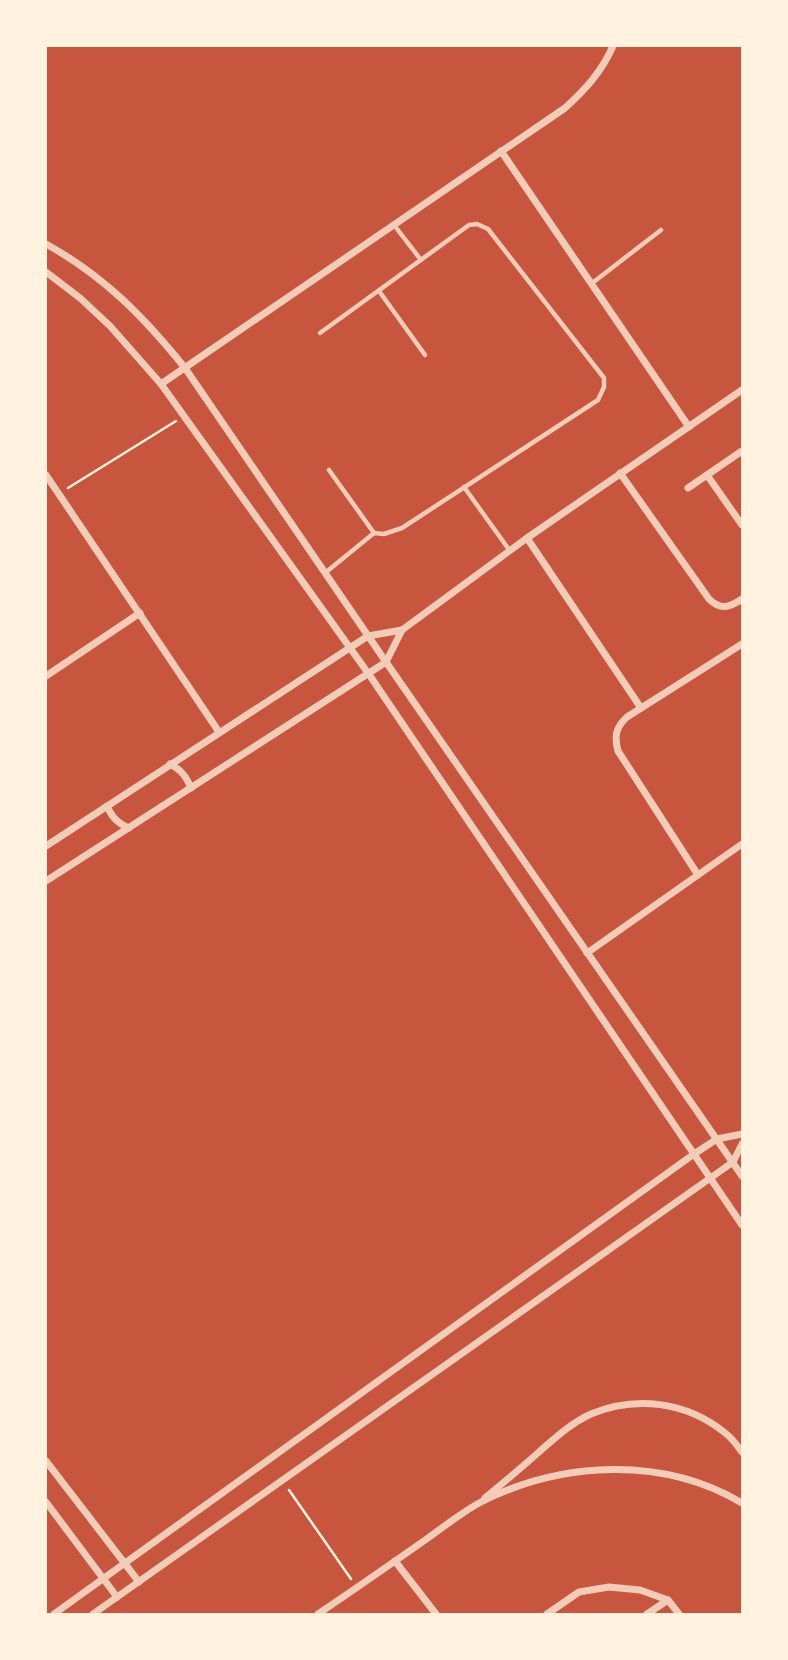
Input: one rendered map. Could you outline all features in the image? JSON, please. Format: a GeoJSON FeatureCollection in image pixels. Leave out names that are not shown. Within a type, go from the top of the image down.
{"type":"FeatureCollection","features":[{"type":"Feature","properties":{"kind":"street"},"geometry":{"type":"LineString","coordinates":[[162,384],[565,108],[584,91],[600,71],[613,46]]}},
{"type":"Feature","properties":{"kind":"street"},"geometry":{"type":"LineString","coordinates":[[500,152],[689,427]]}},
{"type":"Feature","properties":{"kind":"street"},"geometry":{"type":"LineString","coordinates":[[46,244],[80,265],[119,295],[154,330],[185,368],[743,1176]]}},
{"type":"Feature","properties":{"kind":"street"},"geometry":{"type":"LineString","coordinates":[[46,272],[110,326],[162,384],[368,673],[743,1225]]}},
{"type":"Feature","properties":{"kind":"street"},"geometry":{"type":"LineString","coordinates":[[46,846],[368,636],[402,630],[527,538],[743,390]]}},
{"type":"Feature","properties":{"kind":"street"},"geometry":{"type":"LineString","coordinates":[[688,488],[743,451]]}},
{"type":"Feature","properties":{"kind":"street"},"geometry":{"type":"LineString","coordinates":[[620,473],[714,605],[730,607],[742,601]]}},
{"type":"Feature","properties":{"kind":"street"},"geometry":{"type":"LineString","coordinates":[[46,475],[219,732]]}},
{"type":"Feature","properties":{"kind":"street"},"geometry":{"type":"LineString","coordinates":[[707,475],[743,525]]}},
{"type":"Feature","properties":{"kind":"street"},"geometry":{"type":"LineString","coordinates":[[527,538],[641,708]]}},
{"type":"Feature","properties":{"kind":"street"},"geometry":{"type":"LineString","coordinates":[[46,676],[140,613]]}},
{"type":"Feature","properties":{"kind":"street"},"geometry":{"type":"LineString","coordinates":[[46,881],[386,662],[402,630]]}},
{"type":"Feature","properties":{"kind":"street"},"geometry":{"type":"LineString","coordinates":[[698,875],[618,751],[616,732],[627,717],[743,645]]}},
{"type":"Feature","properties":{"kind":"street"},"geometry":{"type":"LineString","coordinates":[[170,764],[187,778],[191,788]]}},
{"type":"Feature","properties":{"kind":"street"},"geometry":{"type":"LineString","coordinates":[[107,806],[118,823],[129,828]]}},
{"type":"Feature","properties":{"kind":"street"},"geometry":{"type":"LineString","coordinates":[[587,953],[743,844]]}},
{"type":"Feature","properties":{"kind":"street"},"geometry":{"type":"LineString","coordinates":[[54,1615],[694,1154],[717,1139],[743,1134]]}},
{"type":"Feature","properties":{"kind":"street"},"geometry":{"type":"LineString","coordinates":[[93,1615],[733,1162],[743,1144]]}},
{"type":"Feature","properties":{"kind":"street"},"geometry":{"type":"LineString","coordinates":[[318,1615],[480,1503],[565,1430],[590,1415],[618,1405],[646,1403],[675,1407],[702,1417],[726,1433],[743,1452]]}},
{"type":"Feature","properties":{"kind":"street"},"geometry":{"type":"LineString","coordinates":[[46,1461],[139,1581]]}},
{"type":"Feature","properties":{"kind":"street"},"geometry":{"type":"LineString","coordinates":[[480,1503],[542,1479],[609,1469],[642,1470],[676,1476],[743,1503]]}},
{"type":"Feature","properties":{"kind":"street"},"geometry":{"type":"LineString","coordinates":[[46,1502],[117,1597]]}},
{"type":"Feature","properties":{"kind":"street"},"geometry":{"type":"LineString","coordinates":[[395,1561],[436,1615]]}},
{"type":"Feature","properties":{"kind":"street"},"geometry":{"type":"LineString","coordinates":[[547,1615],[579,1592],[609,1587],[640,1590],[668,1600],[679,1615]]}},
{"type":"Feature","properties":{"kind":"street"},"geometry":{"type":"LineString","coordinates":[[647,1615],[668,1600]]}},
{"type":"Feature","properties":{"kind":"lane"},"geometry":{"type":"LineString","coordinates":[[320,333],[470,225],[477,224],[488,229],[604,378],[604,387],[598,400],[402,528],[384,534],[374,533],[325,573]]}},
{"type":"Feature","properties":{"kind":"lane"},"geometry":{"type":"LineString","coordinates":[[393,225],[421,260]]}},
{"type":"Feature","properties":{"kind":"lane"},"geometry":{"type":"LineString","coordinates":[[591,284],[662,230]]}},
{"type":"Feature","properties":{"kind":"lane"},"geometry":{"type":"LineString","coordinates":[[379,290],[425,355]]}},
{"type":"Feature","properties":{"kind":"lane"},"geometry":{"type":"LineString","coordinates":[[329,470],[374,533]]}},
{"type":"Feature","properties":{"kind":"lane"},"geometry":{"type":"LineString","coordinates":[[464,487],[510,551]]}},
{"type":"Feature","properties":{"kind":"path"},"geometry":{"type":"LineString","coordinates":[[59,494],[185,416]]}},
{"type":"Feature","properties":{"kind":"path"},"geometry":{"type":"LineString","coordinates":[[282,1481],[356,1588]]}}]}
